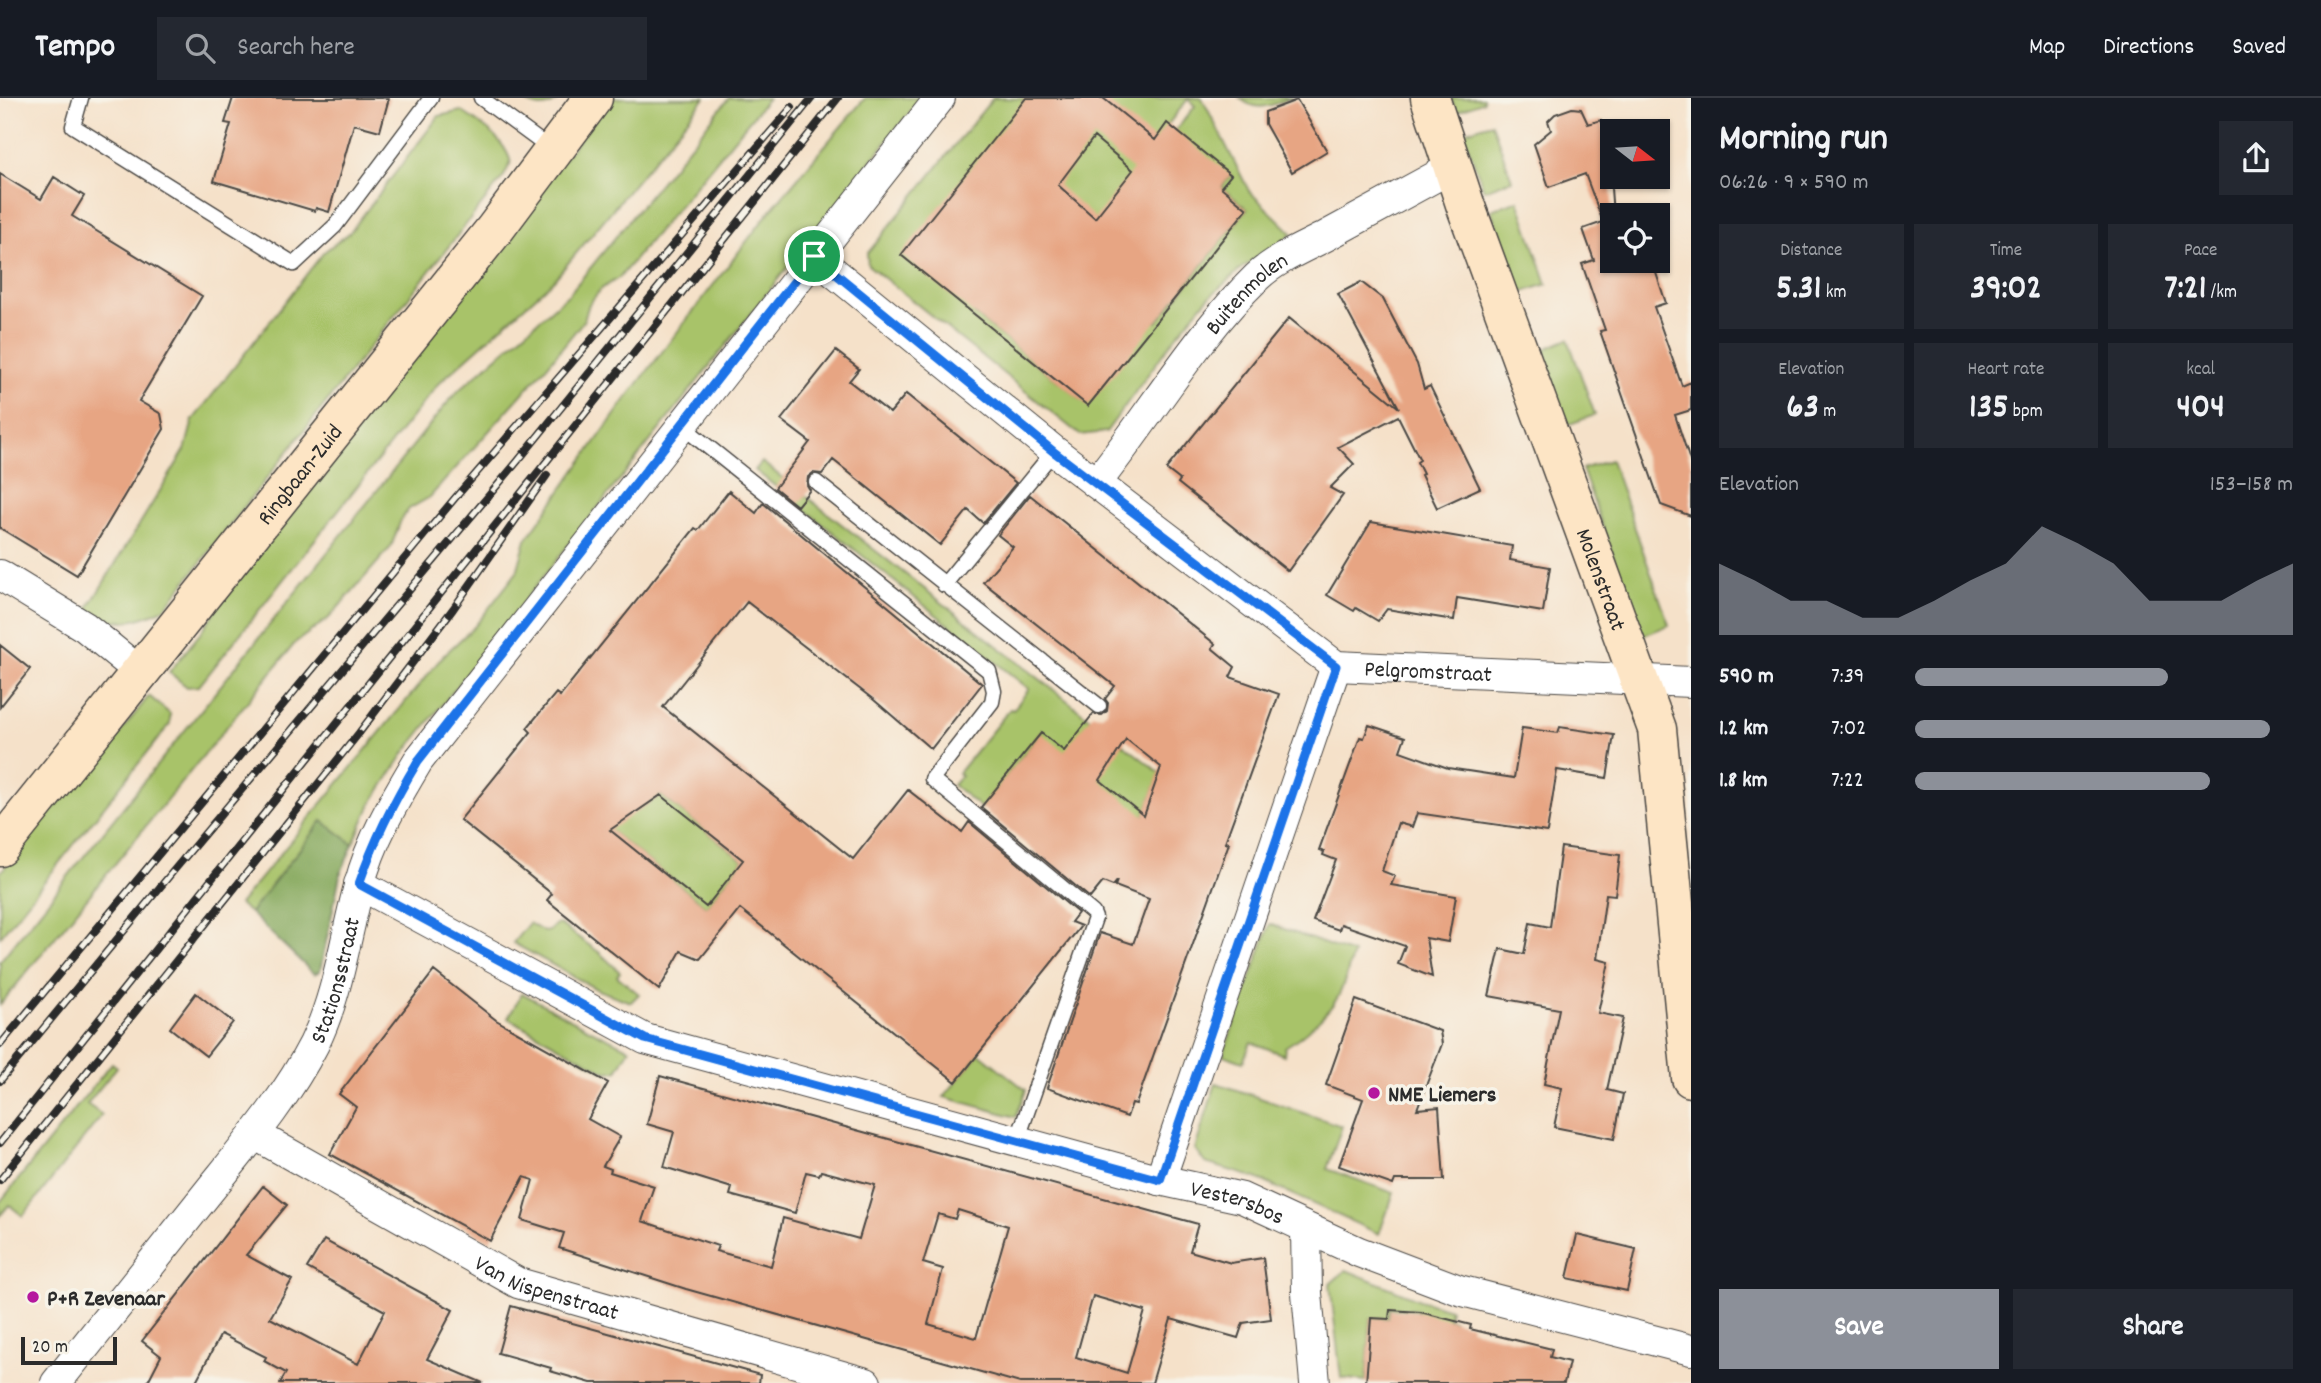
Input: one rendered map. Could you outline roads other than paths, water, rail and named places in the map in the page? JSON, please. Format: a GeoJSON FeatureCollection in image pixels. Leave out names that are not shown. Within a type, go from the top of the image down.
{"type":"FeatureCollection","features":[{"type":"Feature","properties":{"kind":"street","name":"Ringbaan-Zuid"},"geometry":{"type":"LineString","coordinates":[[0,848],[554,152],[593,98]]}},
{"type":"Feature","properties":{"kind":"street","name":"Stationsstraat"},"geometry":{"type":"LineString","coordinates":[[56,1383],[254,1134],[299,1070],[314,1043],[335,982],[359,884],[374,842],[418,761],[940,98]]}},
{"type":"Feature","properties":{"kind":"street","name":"Molenstraat"},"geometry":{"type":"LineString","coordinates":[[1430,98],[1657,729],[1666,797],[1691,1076]]}},
{"type":"Feature","properties":{"kind":"street","name":"Buitenmolen"},"geometry":{"type":"LineString","coordinates":[[1096,483],[1182,367],[1259,275],[1453,167]]}},
{"type":"Feature","properties":{"kind":"street","name":"Pelgromstraat"},"geometry":{"type":"LineString","coordinates":[[814,256],[1054,452],[1336,666],[1691,682]]}},
{"type":"Feature","properties":{"kind":"street"},"geometry":{"type":"LineString","coordinates":[[0,575],[85,627],[140,672]]}},
{"type":"Feature","properties":{"kind":"street"},"geometry":{"type":"LineString","coordinates":[[1160,1180],[1336,666]]}},
{"type":"Feature","properties":{"kind":"street","name":"Vestersbos"},"geometry":{"type":"LineString","coordinates":[[359,884],[645,1039],[1160,1180],[1242,1198],[1306,1229],[1459,1290],[1691,1350]]}},
{"type":"Feature","properties":{"kind":"street","name":"Van Nispenstraat"},"geometry":{"type":"LineString","coordinates":[[254,1134],[517,1283],[866,1383]]}},
{"type":"Feature","properties":{"kind":"street"},"geometry":{"type":"LineString","coordinates":[[1306,1229],[1307,1293],[1315,1383]]}},
{"type":"Feature","properties":{"kind":"lane"},"geometry":{"type":"LineString","coordinates":[[81,98],[73,126],[293,264],[335,226],[431,98]]}},
{"type":"Feature","properties":{"kind":"lane"},"geometry":{"type":"LineString","coordinates":[[481,98],[554,152]]}},
{"type":"Feature","properties":{"kind":"lane"},"geometry":{"type":"LineString","coordinates":[[682,426],[989,671],[994,691],[992,702],[932,779],[1093,913],[1094,918],[1017,1141]]}},
{"type":"Feature","properties":{"kind":"lane"},"geometry":{"type":"LineString","coordinates":[[944,585],[1054,452]]}},
{"type":"Feature","properties":{"kind":"lane"},"geometry":{"type":"LineString","coordinates":[[816,482],[1099,706]]}},
{"type":"Feature","properties":{"kind":"railway"},"geometry":{"type":"LineString","coordinates":[[0,1081],[517,462],[812,98]]}},
{"type":"Feature","properties":{"kind":"railway"},"geometry":{"type":"LineString","coordinates":[[0,1143],[838,98]]}},
{"type":"Feature","properties":{"kind":"railway"},"geometry":{"type":"LineString","coordinates":[[0,1045],[455,498],[792,107]]}},
{"type":"Feature","properties":{"kind":"railway"},"geometry":{"type":"LineString","coordinates":[[0,1180],[359,733],[453,609],[547,475]]}},
{"type":"Feature","properties":{"kind":"place","name":"NME Liemers"},"geometry":{"type":"Point","coordinates":[1374,1093]}},
{"type":"Feature","properties":{"kind":"place","name":"P+R Zevenaar"},"geometry":{"type":"Point","coordinates":[33,1297]}}]}
